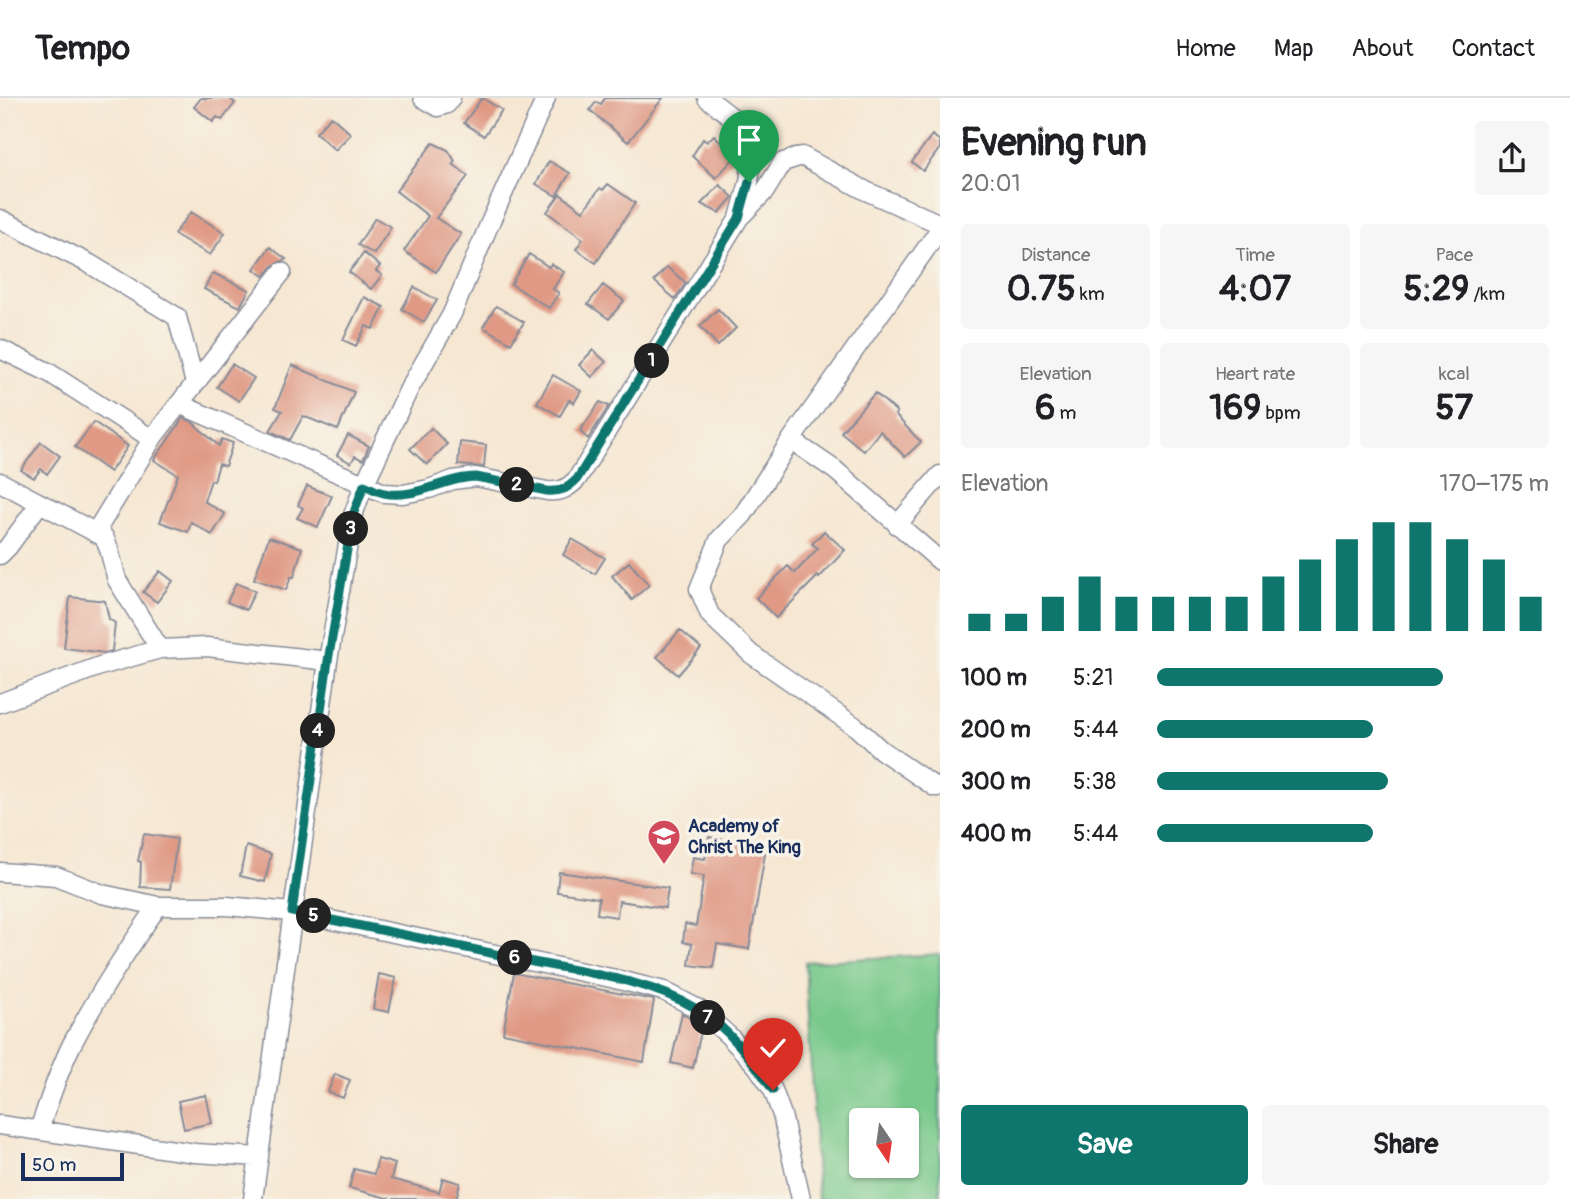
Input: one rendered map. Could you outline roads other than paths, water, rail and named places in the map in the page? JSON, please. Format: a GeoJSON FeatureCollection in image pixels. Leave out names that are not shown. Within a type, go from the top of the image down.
{"type":"FeatureCollection","features":[{"type":"Feature","properties":{"kind":"street"},"geometry":{"type":"LineString","coordinates":[[423,98],[438,107],[447,104],[451,98]]}},
{"type":"Feature","properties":{"kind":"street"},"geometry":{"type":"LineString","coordinates":[[253,1199],[328,661],[353,515],[364,485],[409,389],[452,314],[546,98]]}},
{"type":"Feature","properties":{"kind":"street"},"geometry":{"type":"LineString","coordinates":[[707,98],[733,118],[743,130],[752,157],[749,182],[739,218]]}},
{"type":"Feature","properties":{"kind":"street"},"geometry":{"type":"LineString","coordinates":[[178,404],[384,493],[403,494],[429,489],[464,477],[547,491],[568,489],[591,458],[739,218],[765,191],[783,162],[802,156],[940,227],[791,440],[743,515],[719,540],[699,589],[710,615],[751,654],[856,727],[898,763],[935,787],[940,787]]}},
{"type":"Feature","properties":{"kind":"street"},"geometry":{"type":"LineString","coordinates":[[0,219],[90,264],[177,317],[195,383]]}},
{"type":"Feature","properties":{"kind":"street"},"geometry":{"type":"LineString","coordinates":[[95,533],[152,439],[282,272]]}},
{"type":"Feature","properties":{"kind":"street"},"geometry":{"type":"LineString","coordinates":[[0,349],[48,372],[152,439]]}},
{"type":"Feature","properties":{"kind":"street"},"geometry":{"type":"LineString","coordinates":[[791,440],[835,470],[940,561]]}},
{"type":"Feature","properties":{"kind":"street"},"geometry":{"type":"LineString","coordinates":[[897,525],[940,475]]}},
{"type":"Feature","properties":{"kind":"street"},"geometry":{"type":"LineString","coordinates":[[0,482],[104,537],[117,580],[160,649]]}},
{"type":"Feature","properties":{"kind":"street"},"geometry":{"type":"LineString","coordinates":[[0,555],[40,503]]}},
{"type":"Feature","properties":{"kind":"street"},"geometry":{"type":"LineString","coordinates":[[0,703],[100,666],[160,649],[207,647],[328,661]]}},
{"type":"Feature","properties":{"kind":"street"},"geometry":{"type":"LineString","coordinates":[[0,873],[21,872],[56,876],[102,894],[158,906],[227,906],[292,912],[664,991],[700,1010],[757,1066],[773,1090],[782,1115],[801,1199]]}},
{"type":"Feature","properties":{"kind":"street"},"geometry":{"type":"LineString","coordinates":[[39,1130],[72,1045],[113,974],[158,906]]}},
{"type":"Feature","properties":{"kind":"street"},"geometry":{"type":"LineString","coordinates":[[0,1125],[195,1153],[259,1157]]}},
{"type":"Feature","properties":{"kind":"place","name":"Academy of Christ The King"},"geometry":{"type":"Point","coordinates":[664,866]}}]}
